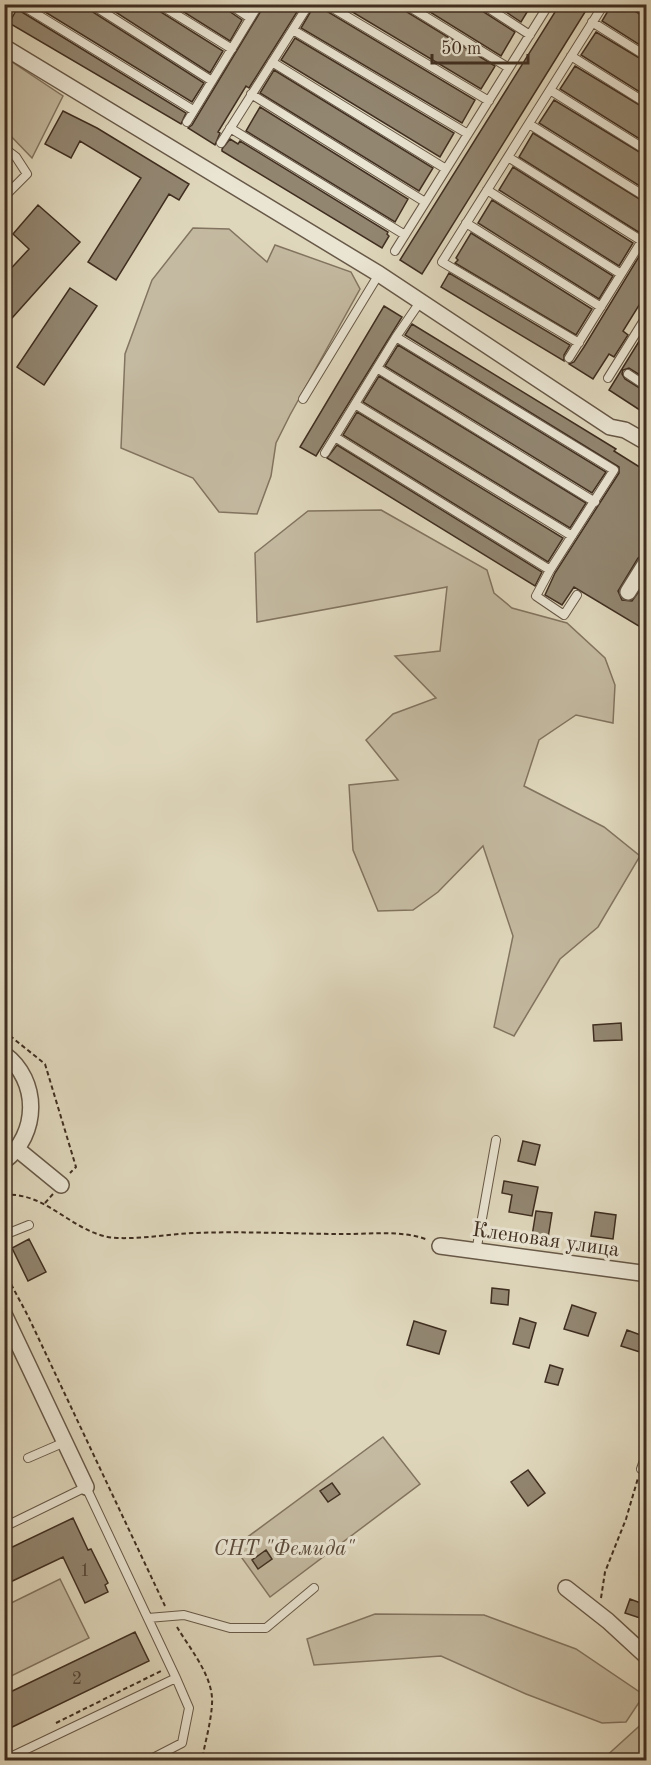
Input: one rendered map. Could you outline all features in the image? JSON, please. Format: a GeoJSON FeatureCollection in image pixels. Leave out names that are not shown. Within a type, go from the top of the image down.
{"type":"FeatureCollection","features":[{"type":"Feature","properties":{"kind":"street"},"geometry":{"type":"LineString","coordinates":[[4,47],[379,274],[610,428],[625,430],[646,442]]}},
{"type":"Feature","properties":{"kind":"street"},"geometry":{"type":"LineString","coordinates":[[628,592],[646,563]]}},
{"type":"Feature","properties":{"kind":"street"},"geometry":{"type":"LineString","coordinates":[[4,1054],[25,1077],[31,1102],[29,1127],[17,1149],[4,1161]]}},
{"type":"Feature","properties":{"kind":"street"},"geometry":{"type":"LineString","coordinates":[[17,1149],[61,1185]]}},
{"type":"Feature","properties":{"kind":"street","name":"Кленовая улица"},"geometry":{"type":"LineString","coordinates":[[440,1246],[645,1271]]}},
{"type":"Feature","properties":{"kind":"street"},"geometry":{"type":"LineString","coordinates":[[4,1314],[86,1487]]}},
{"type":"Feature","properties":{"kind":"street"},"geometry":{"type":"LineString","coordinates":[[566,1588],[646,1656]]}},
{"type":"Feature","properties":{"kind":"lane"},"geometry":{"type":"LineString","coordinates":[[20,4],[193,110]]}},
{"type":"Feature","properties":{"kind":"lane"},"geometry":{"type":"LineString","coordinates":[[91,4],[212,81]]}},
{"type":"Feature","properties":{"kind":"lane"},"geometry":{"type":"LineString","coordinates":[[159,4],[232,49]]}},
{"type":"Feature","properties":{"kind":"lane"},"geometry":{"type":"LineString","coordinates":[[229,4],[250,18]]}},
{"type":"Feature","properties":{"kind":"lane"},"geometry":{"type":"LineString","coordinates":[[187,122],[259,4]]}},
{"type":"Feature","properties":{"kind":"lane"},"geometry":{"type":"LineString","coordinates":[[221,143],[309,4]]}},
{"type":"Feature","properties":{"kind":"lane"},"geometry":{"type":"LineString","coordinates":[[326,4],[489,101]]}},
{"type":"Feature","properties":{"kind":"lane"},"geometry":{"type":"LineString","coordinates":[[405,4],[509,68]]}},
{"type":"Feature","properties":{"kind":"lane"},"geometry":{"type":"LineString","coordinates":[[482,4],[530,34]]}},
{"type":"Feature","properties":{"kind":"lane"},"geometry":{"type":"LineString","coordinates":[[395,252],[549,4]]}},
{"type":"Feature","properties":{"kind":"lane"},"geometry":{"type":"LineString","coordinates":[[579,343],[442,262],[604,4]]}},
{"type":"Feature","properties":{"kind":"lane"},"geometry":{"type":"LineString","coordinates":[[636,4],[646,11]]}},
{"type":"Feature","properties":{"kind":"lane"},"geometry":{"type":"LineString","coordinates":[[592,22],[646,56]]}},
{"type":"Feature","properties":{"kind":"lane"},"geometry":{"type":"LineString","coordinates":[[293,30],[468,134]]}},
{"type":"Feature","properties":{"kind":"lane"},"geometry":{"type":"LineString","coordinates":[[571,56],[646,103]]}},
{"type":"Feature","properties":{"kind":"lane"},"geometry":{"type":"LineString","coordinates":[[272,62],[446,169]]}},
{"type":"Feature","properties":{"kind":"lane"},"geometry":{"type":"LineString","coordinates":[[550,90],[646,150]]}},
{"type":"Feature","properties":{"kind":"lane"},"geometry":{"type":"LineString","coordinates":[[251,94],[426,202]]}},
{"type":"Feature","properties":{"kind":"lane"},"geometry":{"type":"LineString","coordinates":[[529,124],[646,197]]}},
{"type":"Feature","properties":{"kind":"lane"},"geometry":{"type":"LineString","coordinates":[[231,128],[405,235]]}},
{"type":"Feature","properties":{"kind":"lane"},"geometry":{"type":"LineString","coordinates":[[4,148],[16,157],[27,174],[4,197]]}},
{"type":"Feature","properties":{"kind":"lane"},"geometry":{"type":"LineString","coordinates":[[508,157],[644,237],[569,358]]}},
{"type":"Feature","properties":{"kind":"lane"},"geometry":{"type":"LineString","coordinates":[[487,190],[621,274]]}},
{"type":"Feature","properties":{"kind":"lane"},"geometry":{"type":"LineString","coordinates":[[466,224],[601,307]]}},
{"type":"Feature","properties":{"kind":"lane"},"geometry":{"type":"LineString","coordinates":[[303,399],[379,274]]}},
{"type":"Feature","properties":{"kind":"lane"},"geometry":{"type":"LineString","coordinates":[[325,453],[420,302]]}},
{"type":"Feature","properties":{"kind":"lane"},"geometry":{"type":"LineString","coordinates":[[608,378],[646,317]]}},
{"type":"Feature","properties":{"kind":"lane"},"geometry":{"type":"LineString","coordinates":[[396,337],[614,470],[536,596],[564,615],[577,595]]}},
{"type":"Feature","properties":{"kind":"lane"},"geometry":{"type":"LineString","coordinates":[[377,368],[595,502]]}},
{"type":"Feature","properties":{"kind":"lane"},"geometry":{"type":"LineString","coordinates":[[628,374],[646,386]]}},
{"type":"Feature","properties":{"kind":"lane"},"geometry":{"type":"LineString","coordinates":[[355,404],[572,536]]}},
{"type":"Feature","properties":{"kind":"lane"},"geometry":{"type":"LineString","coordinates":[[335,437],[550,570]]}},
{"type":"Feature","properties":{"kind":"lane"},"geometry":{"type":"LineString","coordinates":[[476,1252],[496,1140]]}},
{"type":"Feature","properties":{"kind":"lane"},"geometry":{"type":"LineString","coordinates":[[4,1235],[29,1225]]}},
{"type":"Feature","properties":{"kind":"lane"},"geometry":{"type":"LineString","coordinates":[[28,1458],[64,1442]]}},
{"type":"Feature","properties":{"kind":"lane"},"geometry":{"type":"LineString","coordinates":[[641,1469],[646,1455]]}},
{"type":"Feature","properties":{"kind":"lane"},"geometry":{"type":"LineString","coordinates":[[4,1527],[86,1487],[189,1708],[182,1743],[149,1761]]}},
{"type":"Feature","properties":{"kind":"lane"},"geometry":{"type":"LineString","coordinates":[[148,1618],[184,1615],[230,1628],[266,1628],[314,1588]]}},
{"type":"Feature","properties":{"kind":"lane"},"geometry":{"type":"LineString","coordinates":[[4,1760],[176,1678]]}},
{"type":"Feature","properties":{"kind":"path"},"geometry":{"type":"LineString","coordinates":[[4,1031],[45,1064],[76,1167],[45,1203]]}},
{"type":"Feature","properties":{"kind":"path"},"geometry":{"type":"LineString","coordinates":[[4,1195],[16,1194],[32,1197],[97,1234],[117,1238],[196,1233],[374,1234],[417,1236],[440,1246]]}},
{"type":"Feature","properties":{"kind":"path"},"geometry":{"type":"LineString","coordinates":[[4,1271],[28,1316],[171,1616],[209,1685],[212,1702],[202,1761]]}},
{"type":"Feature","properties":{"kind":"path"},"geometry":{"type":"LineString","coordinates":[[598,1613],[605,1572],[626,1519],[641,1469]]}},
{"type":"Feature","properties":{"kind":"path"},"geometry":{"type":"LineString","coordinates":[[47,1727],[162,1671]]}},
{"type":"Feature","properties":{"kind":"green space"},"geometry":{"type":"Polygon","coordinates":[[[5,60],[9,60],[63,96],[32,158],[5,130],[5,60]]]}},
{"type":"Feature","properties":{"kind":"green space"},"geometry":{"type":"Polygon","coordinates":[[[193,228],[229,229],[267,262],[275,245],[351,272],[360,289],[276,443],[271,476],[257,514],[219,512],[193,478],[121,448],[125,354],[152,280],[193,228]]]}},
{"type":"Feature","properties":{"kind":"green space"},"geometry":{"type":"Polygon","coordinates":[[[381,510],[487,570],[494,593],[512,608],[567,623],[605,658],[615,685],[613,723],[576,715],[539,740],[524,786],[604,827],[640,856],[598,927],[560,959],[514,1036],[494,1027],[513,936],[483,846],[438,892],[413,910],[378,911],[353,850],[349,785],[398,780],[366,740],[393,714],[436,698],[395,656],[440,651],[447,587],[257,622],[255,553],[308,511],[381,510]]]}},
{"type":"Feature","properties":{"kind":"green space","name":"СНТ \"Фемида\""},"geometry":{"type":"Polygon","coordinates":[[[383,1437],[420,1484],[270,1597],[234,1547],[383,1437]]]}},
{"type":"Feature","properties":{"kind":"green space"},"geometry":{"type":"Polygon","coordinates":[[[60,1579],[89,1638],[5,1679],[5,1606],[60,1579]]]}},
{"type":"Feature","properties":{"kind":"green space"},"geometry":{"type":"Polygon","coordinates":[[[375,1614],[484,1615],[576,1649],[644,1695],[626,1722],[602,1723],[526,1694],[441,1656],[314,1665],[307,1639],[375,1614]]]}},
{"type":"Feature","properties":{"kind":"green space"},"geometry":{"type":"Polygon","coordinates":[[[646,1720],[646,1760],[602,1760],[646,1720]]]}},
{"type":"Feature","properties":{"kind":"building"},"geometry":{"type":"Polygon","coordinates":[[[32,4],[85,4],[88,9],[204,83],[192,102],[32,4]]]}},
{"type":"Feature","properties":{"kind":"building"},"geometry":{"type":"Polygon","coordinates":[[[103,4],[153,4],[156,9],[223,51],[210,73],[103,4]]]}},
{"type":"Feature","properties":{"kind":"building"},"geometry":{"type":"Polygon","coordinates":[[[171,4],[223,4],[226,9],[242,20],[230,41],[171,4]]]}},
{"type":"Feature","properties":{"kind":"building"},"geometry":{"type":"Polygon","coordinates":[[[265,4],[302,4],[249,88],[246,86],[218,132],[220,133],[215,145],[188,128],[192,125],[265,4]]]}},
{"type":"Feature","properties":{"kind":"building"},"geometry":{"type":"Polygon","coordinates":[[[315,4],[320,4],[323,9],[475,100],[462,123],[301,28],[315,4]]]}},
{"type":"Feature","properties":{"kind":"building"},"geometry":{"type":"Polygon","coordinates":[[[339,4],[399,4],[402,9],[495,66],[481,89],[339,4]]]}},
{"type":"Feature","properties":{"kind":"building"},"geometry":{"type":"Polygon","coordinates":[[[417,4],[476,4],[479,9],[515,32],[501,56],[417,4]]]}},
{"type":"Feature","properties":{"kind":"building"},"geometry":{"type":"Polygon","coordinates":[[[494,4],[532,4],[521,22],[494,4]]]}},
{"type":"Feature","properties":{"kind":"building"},"geometry":{"type":"Polygon","coordinates":[[[560,4],[590,4],[422,274],[400,260],[560,4]]]}},
{"type":"Feature","properties":{"kind":"building"},"geometry":{"type":"Polygon","coordinates":[[[612,4],[624,4],[646,18],[646,49],[602,21],[612,4]]]}},
{"type":"Feature","properties":{"kind":"building"},"geometry":{"type":"Polygon","coordinates":[[[17,9],[186,113],[181,124],[9,23],[17,9]]]}},
{"type":"Feature","properties":{"kind":"building"},"geometry":{"type":"Polygon","coordinates":[[[596,32],[646,62],[646,96],[581,55],[596,32]]]}},
{"type":"Feature","properties":{"kind":"building"},"geometry":{"type":"Polygon","coordinates":[[[295,38],[454,133],[440,157],[281,60],[295,38]]]}},
{"type":"Feature","properties":{"kind":"building"},"geometry":{"type":"Polygon","coordinates":[[[575,66],[646,109],[646,143],[560,89],[575,66]]]}},
{"type":"Feature","properties":{"kind":"building"},"geometry":{"type":"Polygon","coordinates":[[[274,70],[433,168],[419,191],[260,93],[274,70]]]}},
{"type":"Feature","properties":{"kind":"building"},"geometry":{"type":"Polygon","coordinates":[[[554,100],[646,156],[646,190],[539,123],[554,100]]]}},
{"type":"Feature","properties":{"kind":"building"},"geometry":{"type":"Polygon","coordinates":[[[260,107],[408,199],[395,222],[246,131],[260,107]]]}},
{"type":"Feature","properties":{"kind":"building"},"geometry":{"type":"Polygon","coordinates":[[[63,111],[97,128],[189,184],[179,200],[169,194],[116,280],[88,262],[141,178],[80,141],[71,158],[45,144],[63,111]]]}},
{"type":"Feature","properties":{"kind":"building"},"geometry":{"type":"Polygon","coordinates":[[[533,133],[646,203],[646,228],[640,233],[519,157],[533,133]]]}},
{"type":"Feature","properties":{"kind":"building"},"geometry":{"type":"Polygon","coordinates":[[[230,139],[238,144],[240,141],[388,232],[389,236],[382,248],[222,151],[230,139]]]}},
{"type":"Feature","properties":{"kind":"building"},"geometry":{"type":"Polygon","coordinates":[[[513,167],[633,243],[619,266],[499,190],[513,167]]]}},
{"type":"Feature","properties":{"kind":"building"},"geometry":{"type":"Polygon","coordinates":[[[492,200],[613,276],[599,299],[478,223],[492,200]]]}},
{"type":"Feature","properties":{"kind":"building"},"geometry":{"type":"Polygon","coordinates":[[[38,205],[80,242],[4,327],[4,276],[29,249],[13,234],[38,205]]]}},
{"type":"Feature","properties":{"kind":"building"},"geometry":{"type":"Polygon","coordinates":[[[471,233],[592,309],[576,335],[455,263],[471,233]]]}},
{"type":"Feature","properties":{"kind":"building"},"geometry":{"type":"Polygon","coordinates":[[[646,245],[646,294],[623,331],[628,335],[614,357],[609,354],[593,379],[569,364],[574,362],[584,347],[646,245]]]}},
{"type":"Feature","properties":{"kind":"building"},"geometry":{"type":"Polygon","coordinates":[[[449,273],[570,345],[564,355],[564,361],[441,287],[449,273]]]}},
{"type":"Feature","properties":{"kind":"building"},"geometry":{"type":"Polygon","coordinates":[[[70,288],[97,306],[44,385],[17,367],[70,288]]]}},
{"type":"Feature","properties":{"kind":"building"},"geometry":{"type":"Polygon","coordinates":[[[384,306],[402,317],[316,456],[300,447],[384,306]]]}},
{"type":"Feature","properties":{"kind":"building"},"geometry":{"type":"Polygon","coordinates":[[[412,324],[616,449],[614,451],[646,471],[646,553],[638,558],[618,591],[622,600],[632,601],[646,581],[646,620],[642,628],[574,587],[562,605],[545,595],[555,573],[619,473],[619,467],[405,335],[412,324]]]}},
{"type":"Feature","properties":{"kind":"building"},"geometry":{"type":"Polygon","coordinates":[[[646,330],[646,379],[629,368],[623,370],[622,374],[625,379],[646,392],[646,414],[609,390],[646,330]]]}},
{"type":"Feature","properties":{"kind":"building"},"geometry":{"type":"Polygon","coordinates":[[[398,345],[606,472],[592,493],[385,366],[398,345]]]}},
{"type":"Feature","properties":{"kind":"building"},"geometry":{"type":"Polygon","coordinates":[[[379,376],[586,503],[570,528],[363,402],[379,376]]]}},
{"type":"Feature","properties":{"kind":"building"},"geometry":{"type":"Polygon","coordinates":[[[357,412],[563,538],[548,562],[343,435],[357,412]]]}},
{"type":"Feature","properties":{"kind":"building"},"geometry":{"type":"Polygon","coordinates":[[[337,445],[542,572],[535,586],[327,458],[337,445]]]}},
{"type":"Feature","properties":{"kind":"building"},"geometry":{"type":"Polygon","coordinates":[[[621,1023],[622,1040],[594,1041],[593,1025],[621,1023]]]}},
{"type":"Feature","properties":{"kind":"building"},"geometry":{"type":"Polygon","coordinates":[[[523,1141],[540,1145],[535,1165],[518,1161],[523,1141]]]}},
{"type":"Feature","properties":{"kind":"building"},"geometry":{"type":"Polygon","coordinates":[[[504,1181],[538,1187],[532,1216],[509,1212],[512,1195],[502,1193],[504,1181]]]}},
{"type":"Feature","properties":{"kind":"building"},"geometry":{"type":"Polygon","coordinates":[[[536,1211],[552,1213],[548,1238],[532,1236],[536,1211]]]}},
{"type":"Feature","properties":{"kind":"building"},"geometry":{"type":"Polygon","coordinates":[[[595,1212],[616,1215],[613,1239],[591,1236],[595,1212]]]}},
{"type":"Feature","properties":{"kind":"building"},"geometry":{"type":"Polygon","coordinates":[[[29,1239],[46,1272],[28,1281],[12,1248],[29,1239]]]}},
{"type":"Feature","properties":{"kind":"building"},"geometry":{"type":"Polygon","coordinates":[[[492,1288],[509,1290],[508,1305],[491,1303],[492,1288]]]}},
{"type":"Feature","properties":{"kind":"building"},"geometry":{"type":"Polygon","coordinates":[[[572,1305],[596,1313],[588,1336],[564,1329],[572,1305]]]}},
{"type":"Feature","properties":{"kind":"building"},"geometry":{"type":"Polygon","coordinates":[[[520,1318],[536,1323],[529,1348],[513,1344],[520,1318]]]}},
{"type":"Feature","properties":{"kind":"building"},"geometry":{"type":"Polygon","coordinates":[[[414,1321],[446,1331],[439,1354],[407,1345],[414,1321]]]}},
{"type":"Feature","properties":{"kind":"building"},"geometry":{"type":"Polygon","coordinates":[[[627,1330],[646,1337],[643,1353],[621,1346],[627,1330]]]}},
{"type":"Feature","properties":{"kind":"building"},"geometry":{"type":"Polygon","coordinates":[[[550,1365],[563,1369],[558,1385],[545,1382],[550,1365]]]}},
{"type":"Feature","properties":{"kind":"building"},"geometry":{"type":"Polygon","coordinates":[[[528,1470],[545,1493],[528,1506],[511,1482],[528,1470]]]}},
{"type":"Feature","properties":{"kind":"building"},"geometry":{"type":"Polygon","coordinates":[[[332,1483],[340,1494],[328,1502],[320,1491],[332,1483]]]}},
{"type":"Feature","properties":{"kind":"building"},"geometry":{"type":"Polygon","coordinates":[[[73,1518],[88,1550],[91,1549],[108,1583],[105,1585],[108,1592],[85,1603],[63,1557],[4,1585],[4,1551],[73,1518]]]}},
{"type":"Feature","properties":{"kind":"building"},"geometry":{"type":"Polygon","coordinates":[[[266,1550],[272,1559],[258,1569],[252,1560],[266,1550]]]}},
{"type":"Feature","properties":{"kind":"building"},"geometry":{"type":"Polygon","coordinates":[[[630,1599],[646,1605],[646,1620],[625,1613],[630,1599]]]}},
{"type":"Feature","properties":{"kind":"building"},"geometry":{"type":"Polygon","coordinates":[[[135,1632],[149,1661],[4,1731],[4,1695],[135,1632]]]}}]}
